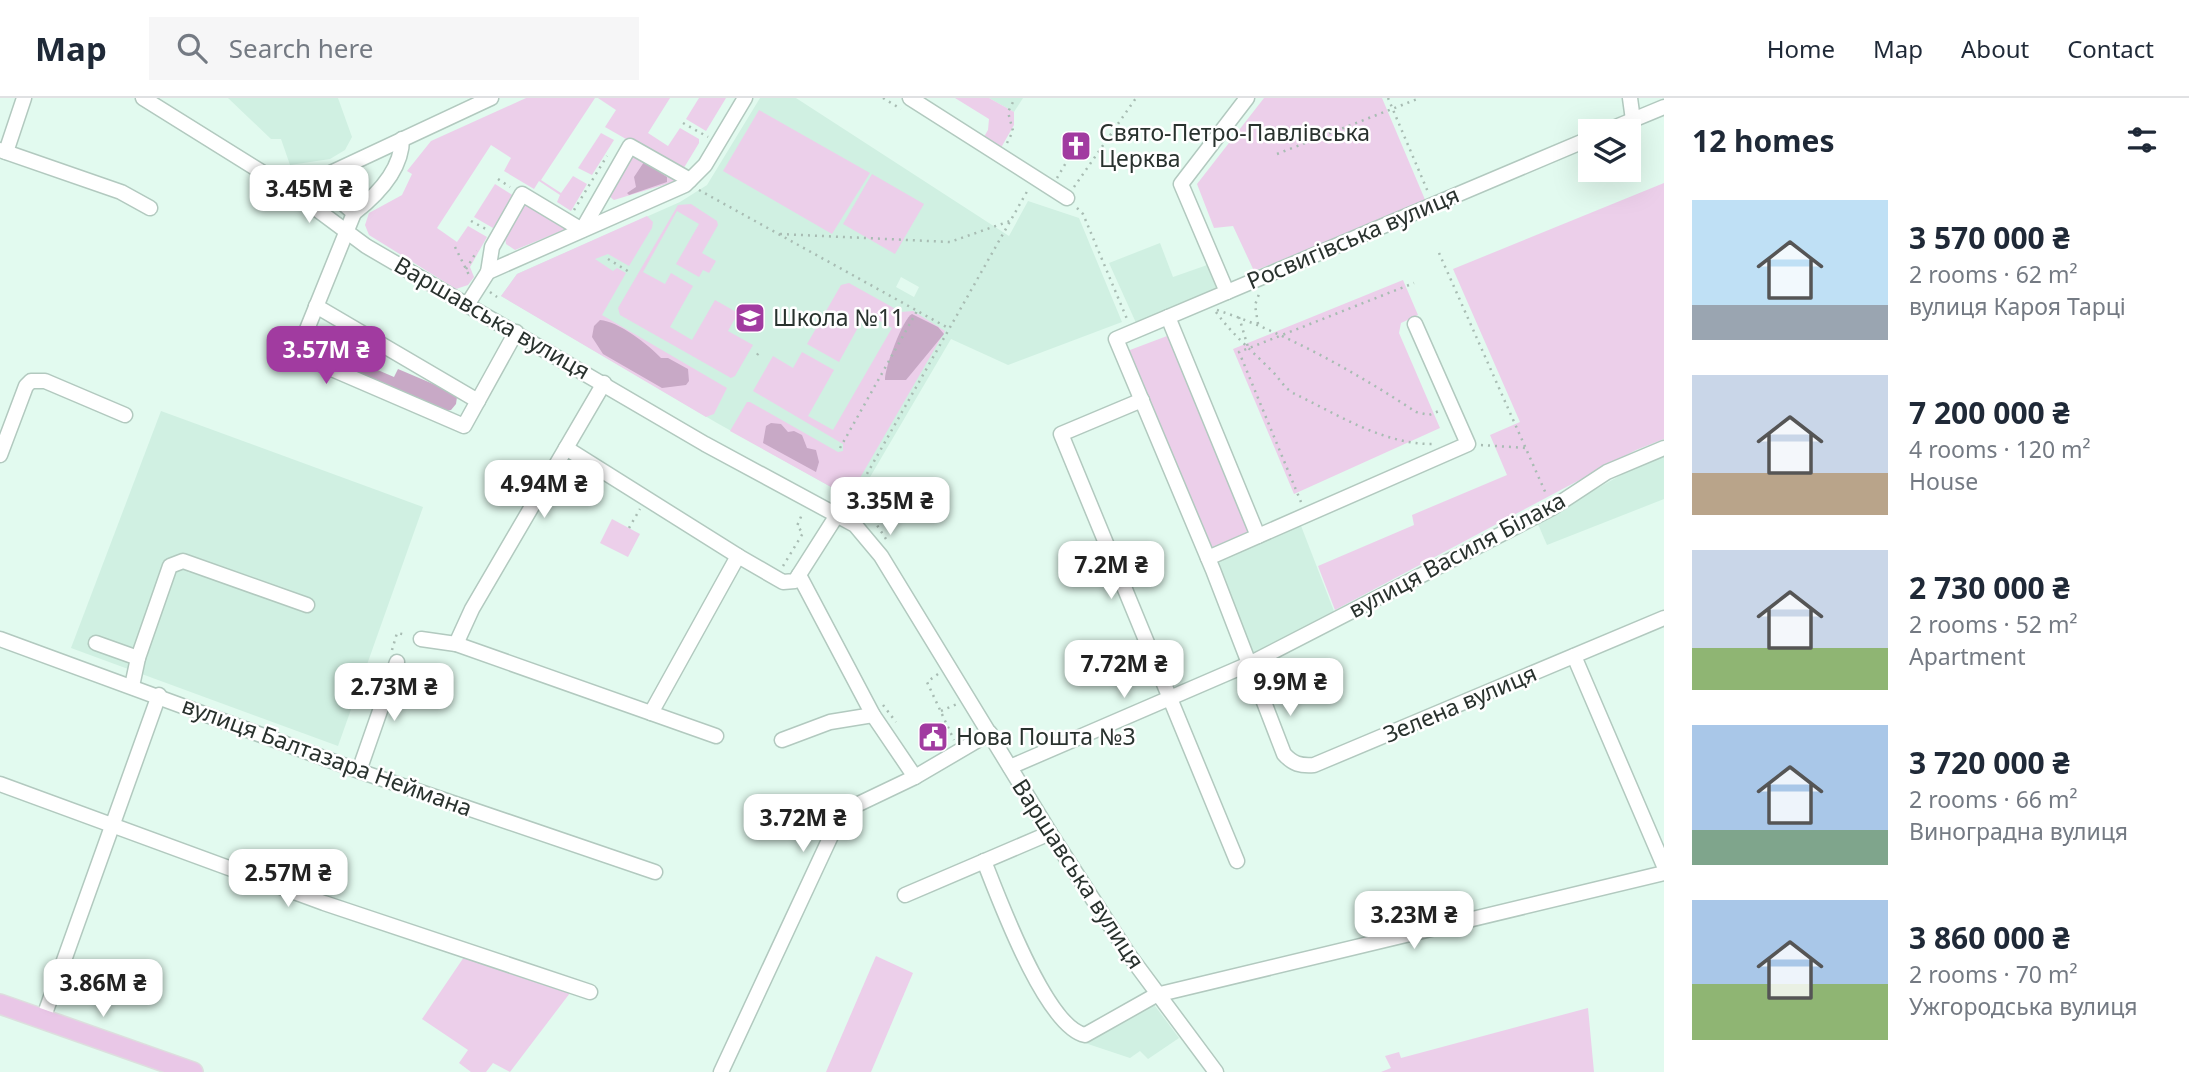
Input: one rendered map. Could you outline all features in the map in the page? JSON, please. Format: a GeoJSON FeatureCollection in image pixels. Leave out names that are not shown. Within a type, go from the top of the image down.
{"type":"FeatureCollection","features":[{"type":"Feature","properties":{"kind":"main road"},"geometry":{"type":"LineString","coordinates":[[0,1004],[193,1072]]}},
{"type":"Feature","properties":{"kind":"street"},"geometry":{"type":"LineString","coordinates":[[24,98],[3,151],[121,192],[150,208]]}},
{"type":"Feature","properties":{"kind":"street","name":"Варшавська вулиця"},"geometry":{"type":"LineString","coordinates":[[143,98],[292,191],[346,231],[467,305],[705,444],[855,524],[875,547],[1050,833],[1156,995],[1216,1072]]}},
{"type":"Feature","properties":{"kind":"street"},"geometry":{"type":"LineString","coordinates":[[292,191],[491,98]]}},
{"type":"Feature","properties":{"kind":"street"},"geometry":{"type":"LineString","coordinates":[[488,272],[692,184],[745,98]]}},
{"type":"Feature","properties":{"kind":"street"},"geometry":{"type":"LineString","coordinates":[[910,98],[1067,198]]}},
{"type":"Feature","properties":{"kind":"street"},"geometry":{"type":"LineString","coordinates":[[1225,298],[1181,184],[1247,98]]}},
{"type":"Feature","properties":{"kind":"street"},"geometry":{"type":"LineString","coordinates":[[1630,98],[1633,119]]}},
{"type":"Feature","properties":{"kind":"street"},"geometry":{"type":"LineString","coordinates":[[1635,119],[1664,107]]}},
{"type":"Feature","properties":{"kind":"street"},"geometry":{"type":"LineString","coordinates":[[402,139],[392,173],[378,194],[354,213],[297,354],[464,426],[516,332]]}},
{"type":"Feature","properties":{"kind":"street","name":"Росвигівська вулиця"},"geometry":{"type":"LineString","coordinates":[[1116,339],[1168,317],[1225,298],[1578,144]]}},
{"type":"Feature","properties":{"kind":"street"},"geometry":{"type":"LineString","coordinates":[[582,230],[630,146],[692,184]]}},
{"type":"Feature","properties":{"kind":"street"},"geometry":{"type":"LineString","coordinates":[[315,179],[354,213]]}},
{"type":"Feature","properties":{"kind":"street"},"geometry":{"type":"LineString","coordinates":[[467,305],[488,272],[492,247],[522,194],[582,230]]}},
{"type":"Feature","properties":{"kind":"street"},"geometry":{"type":"LineString","coordinates":[[316,306],[478,401]]}},
{"type":"Feature","properties":{"kind":"street"},"geometry":{"type":"LineString","coordinates":[[1168,317],[1258,536]]}},
{"type":"Feature","properties":{"kind":"street"},"geometry":{"type":"LineString","coordinates":[[1208,558],[1468,444],[1415,324]]}},
{"type":"Feature","properties":{"kind":"street","name":"Зелена вулиця"},"geometry":{"type":"LineString","coordinates":[[1116,339],[1251,663],[1284,754],[1301,766],[1314,765],[1664,618]]}},
{"type":"Feature","properties":{"kind":"street"},"geometry":{"type":"LineString","coordinates":[[0,455],[26,386],[31,382],[45,381],[125,415]]}},
{"type":"Feature","properties":{"kind":"street","name":"Варшавська вулиця"},"geometry":{"type":"LineString","coordinates":[[456,644],[472,609],[604,383]]}},
{"type":"Feature","properties":{"kind":"street"},"geometry":{"type":"LineString","coordinates":[[1142,400],[1061,434],[1237,861]]}},
{"type":"Feature","properties":{"kind":"street"},"geometry":{"type":"LineString","coordinates":[[566,448],[783,582],[795,580],[837,515]]}},
{"type":"Feature","properties":{"kind":"street","name":"вулиця Василя Білака"},"geometry":{"type":"LineString","coordinates":[[1010,767],[1251,663],[1552,508],[1607,472],[1664,448]]}},
{"type":"Feature","properties":{"kind":"street"},"geometry":{"type":"LineString","coordinates":[[651,713],[738,556]]}},
{"type":"Feature","properties":{"kind":"street"},"geometry":{"type":"LineString","coordinates":[[132,686],[138,658],[170,566],[175,562],[183,561],[307,605]]}},
{"type":"Feature","properties":{"kind":"street"},"geometry":{"type":"LineString","coordinates":[[799,575],[873,715],[915,777]]}},
{"type":"Feature","properties":{"kind":"street","name":"вулиця Балтазара Неймана"},"geometry":{"type":"LineString","coordinates":[[0,639],[159,695],[359,771],[655,872]]}},
{"type":"Feature","properties":{"kind":"street"},"geometry":{"type":"LineString","coordinates":[[421,639],[456,644],[716,736]]}},
{"type":"Feature","properties":{"kind":"street"},"geometry":{"type":"LineString","coordinates":[[96,643],[138,658]]}},
{"type":"Feature","properties":{"kind":"street"},"geometry":{"type":"LineString","coordinates":[[1574,656],[1664,866]]}},
{"type":"Feature","properties":{"kind":"street"},"geometry":{"type":"LineString","coordinates":[[359,771],[397,662]]}},
{"type":"Feature","properties":{"kind":"street"},"geometry":{"type":"LineString","coordinates":[[43,1019],[159,695]]}},
{"type":"Feature","properties":{"kind":"street"},"geometry":{"type":"LineString","coordinates":[[782,740],[830,722],[873,715]]}},
{"type":"Feature","properties":{"kind":"street"},"geometry":{"type":"LineString","coordinates":[[721,1072],[837,823],[848,810],[863,801],[915,777],[990,733]]}},
{"type":"Feature","properties":{"kind":"street"},"geometry":{"type":"LineString","coordinates":[[0,785],[324,903],[590,992]]}},
{"type":"Feature","properties":{"kind":"street"},"geometry":{"type":"LineString","coordinates":[[905,895],[1050,833]]}},
{"type":"Feature","properties":{"kind":"street"},"geometry":{"type":"LineString","coordinates":[[984,862],[1009,924],[1036,979],[1067,1028],[1085,1035],[1093,1033],[1156,995],[1664,873]]}},
{"type":"Feature","properties":{"kind":"path"},"geometry":{"type":"LineString","coordinates":[[999,156],[1013,131],[1008,112],[1015,98]]}},
{"type":"Feature","properties":{"kind":"path"},"geometry":{"type":"LineString","coordinates":[[1133,332],[1083,214],[1067,198],[1136,98]]}},
{"type":"Feature","properties":{"kind":"path"},"geometry":{"type":"LineString","coordinates":[[1388,98],[1433,205]]}},
{"type":"Feature","properties":{"kind":"path"},"geometry":{"type":"LineString","coordinates":[[1277,154],[1420,98]]}},
{"type":"Feature","properties":{"kind":"path"},"geometry":{"type":"LineString","coordinates":[[683,123],[718,143]]}},
{"type":"Feature","properties":{"kind":"path"},"geometry":{"type":"LineString","coordinates":[[1055,181],[1070,156]]}},
{"type":"Feature","properties":{"kind":"path"},"geometry":{"type":"LineString","coordinates":[[851,502],[1034,179]]}},
{"type":"Feature","properties":{"kind":"path"},"geometry":{"type":"LineString","coordinates":[[692,184],[950,329]]}},
{"type":"Feature","properties":{"kind":"path"},"geometry":{"type":"LineString","coordinates":[[471,221],[498,236]]}},
{"type":"Feature","properties":{"kind":"path"},"geometry":{"type":"LineString","coordinates":[[778,234],[950,243],[1010,221]]}},
{"type":"Feature","properties":{"kind":"path"},"geometry":{"type":"LineString","coordinates":[[1439,253],[1552,508]]}},
{"type":"Feature","properties":{"kind":"path"},"geometry":{"type":"LineString","coordinates":[[608,259],[631,273]]}},
{"type":"Feature","properties":{"kind":"path"},"geometry":{"type":"LineString","coordinates":[[1307,515],[1239,352],[1414,283]]}},
{"type":"Feature","properties":{"kind":"path"},"geometry":{"type":"LineString","coordinates":[[1248,295],[1260,289],[1255,305],[1258,324]]}},
{"type":"Feature","properties":{"kind":"path"},"geometry":{"type":"LineString","coordinates":[[1214,309],[1225,298]]}},
{"type":"Feature","properties":{"kind":"path"},"geometry":{"type":"LineString","coordinates":[[1214,309],[1258,324],[1338,364],[1416,412],[1429,415],[1451,406]]}},
{"type":"Feature","properties":{"kind":"path"},"geometry":{"type":"LineString","coordinates":[[1214,309],[1232,335],[1273,372],[1280,384],[1293,393],[1377,435],[1416,444],[1442,444]]}},
{"type":"Feature","properties":{"kind":"path"},"geometry":{"type":"LineString","coordinates":[[840,449],[916,311]]}},
{"type":"Feature","properties":{"kind":"path"},"geometry":{"type":"LineString","coordinates":[[1239,317],[1249,348]]}},
{"type":"Feature","properties":{"kind":"path"},"geometry":{"type":"LineString","coordinates":[[757,355],[761,350]]}},
{"type":"Feature","properties":{"kind":"path"},"geometry":{"type":"LineString","coordinates":[[1481,451],[1478,445],[1526,448]]}},
{"type":"Feature","properties":{"kind":"path"},"geometry":{"type":"LineString","coordinates":[[772,564],[782,569],[803,533],[797,522],[804,511]]}},
{"type":"Feature","properties":{"kind":"path"},"geometry":{"type":"LineString","coordinates":[[397,662],[391,653],[397,633],[421,639]]}},
{"type":"Feature","properties":{"kind":"path"},"geometry":{"type":"LineString","coordinates":[[943,671],[927,682],[954,740],[946,745]]}},
{"type":"Feature","properties":{"kind":"path"},"geometry":{"type":"LineString","coordinates":[[875,699],[891,712],[896,723]]}},
{"type":"Feature","properties":{"kind":"path"},"geometry":{"type":"LineString","coordinates":[[940,711],[961,702]]}},
{"type":"Feature","properties":{"kind":"shaded area"},"geometry":{"type":"Polygon","coordinates":[[[228,98],[338,98],[352,137],[345,150],[330,159],[290,165],[281,139],[271,139],[228,98]]]}},
{"type":"Feature","properties":{"kind":"shaded area"},"geometry":{"type":"Polygon","coordinates":[[[526,98],[595,98],[541,180],[561,193],[573,176],[587,184],[571,211],[557,202],[560,195],[539,181],[534,189],[504,171],[511,158],[491,145],[437,228],[457,242],[468,226],[487,237],[470,267],[474,277],[468,285],[456,289],[369,235],[365,225],[369,213],[402,195],[412,174],[407,171],[431,141],[526,98]]]}},
{"type":"Feature","properties":{"kind":"shaded area"},"geometry":{"type":"Polygon","coordinates":[[[598,98],[670,98],[648,133],[668,146],[680,128],[699,139],[682,171],[605,127],[616,110],[598,98]]]}},
{"type":"Feature","properties":{"kind":"shaded area"},"geometry":{"type":"Polygon","coordinates":[[[699,98],[726,98],[706,131],[686,119],[699,98]]]}},
{"type":"Feature","properties":{"kind":"shaded area","name":"Школа №11"},"geometry":{"type":"Polygon","coordinates":[[[760,98],[796,98],[1009,236],[1028,201],[1079,218],[1122,322],[1008,365],[951,339],[856,501],[501,296],[517,274],[680,202],[707,185],[760,98]],[[901,277],[896,287],[914,297],[919,287],[901,277]]]}},
{"type":"Feature","properties":{"kind":"shaded area"},"geometry":{"type":"Polygon","coordinates":[[[955,98],[989,98],[1014,112],[1014,125],[998,153],[981,142],[988,130],[989,119],[955,98]]]}},
{"type":"Feature","properties":{"kind":"shaded area"},"geometry":{"type":"Polygon","coordinates":[[[989,98],[1023,98],[1014,112],[989,98]]]}},
{"type":"Feature","properties":{"kind":"shaded area"},"geometry":{"type":"Polygon","coordinates":[[[1264,98],[1382,98],[1426,202],[1254,271],[1233,226],[1214,228],[1197,184],[1264,98]]]}},
{"type":"Feature","properties":{"kind":"shaded area"},"geometry":{"type":"Polygon","coordinates":[[[759,110],[870,173],[832,234],[723,171],[759,110]]]}},
{"type":"Feature","properties":{"kind":"shaded area"},"geometry":{"type":"Polygon","coordinates":[[[601,133],[614,140],[592,175],[578,168],[601,133]]]}},
{"type":"Feature","properties":{"kind":"shaded area"},"geometry":{"type":"Polygon","coordinates":[[[632,155],[675,179],[673,182],[614,200],[609,196],[632,155]]]}},
{"type":"Feature","properties":{"kind":"shaded area"},"geometry":{"type":"Polygon","coordinates":[[[644,162],[667,177],[667,182],[629,195],[627,193],[636,187],[634,177],[644,162]]]}},
{"type":"Feature","properties":{"kind":"shaded area"},"geometry":{"type":"Polygon","coordinates":[[[872,174],[924,204],[895,254],[843,224],[872,174]]]}},
{"type":"Feature","properties":{"kind":"shaded area"},"geometry":{"type":"Polygon","coordinates":[[[1664,183],[1664,439],[1636,450],[1335,610],[1318,566],[1414,525],[1412,515],[1507,475],[1490,435],[1520,422],[1453,269],[1664,183]]]}},
{"type":"Feature","properties":{"kind":"shaded area"},"geometry":{"type":"Polygon","coordinates":[[[495,184],[514,196],[493,228],[474,217],[495,184]]]}},
{"type":"Feature","properties":{"kind":"shaded area"},"geometry":{"type":"Polygon","coordinates":[[[524,203],[566,226],[566,229],[515,250],[506,244],[505,237],[524,203]]]}},
{"type":"Feature","properties":{"kind":"shaded area"},"geometry":{"type":"Polygon","coordinates":[[[691,204],[717,221],[718,225],[702,253],[716,261],[709,273],[703,270],[699,277],[676,264],[699,224],[677,211],[643,272],[665,284],[671,273],[693,286],[670,327],[692,340],[715,300],[738,313],[728,331],[753,345],[735,376],[731,378],[620,315],[618,308],[678,205],[691,204]]]}},
{"type":"Feature","properties":{"kind":"shaded area"},"geometry":{"type":"Polygon","coordinates":[[[647,216],[653,222],[652,228],[629,266],[608,254],[595,259],[613,271],[617,268],[626,273],[602,315],[727,388],[714,414],[706,417],[501,296],[517,274],[647,216]]]}},
{"type":"Feature","properties":{"kind":"shaded area"},"geometry":{"type":"Polygon","coordinates":[[[1160,243],[1173,277],[1210,264],[1221,290],[1137,325],[1109,263],[1160,243]]]}},
{"type":"Feature","properties":{"kind":"shaded area"},"geometry":{"type":"Polygon","coordinates":[[[1403,280],[1418,315],[1401,323],[1399,333],[1440,428],[1294,494],[1233,349],[1403,280]]]}},
{"type":"Feature","properties":{"kind":"shaded area"},"geometry":{"type":"Polygon","coordinates":[[[849,283],[901,312],[913,311],[945,331],[849,497],[730,431],[747,402],[750,402],[838,452],[843,451],[843,444],[753,391],[773,356],[793,368],[802,352],[834,370],[808,416],[833,430],[892,328],[866,313],[839,362],[807,344],[841,285],[849,283]]]}},
{"type":"Feature","properties":{"kind":"shaded area"},"geometry":{"type":"Polygon","coordinates":[[[912,314],[938,327],[944,334],[906,380],[885,380],[895,344],[912,314]]]}},
{"type":"Feature","properties":{"kind":"shaded area"},"geometry":{"type":"Polygon","coordinates":[[[600,320],[624,329],[661,358],[668,358],[688,369],[689,381],[686,385],[662,388],[603,354],[592,337],[594,326],[600,320]]]}},
{"type":"Feature","properties":{"kind":"shaded area"},"geometry":{"type":"Polygon","coordinates":[[[1175,333],[1258,536],[1208,558],[1122,353],[1175,333]]]}},
{"type":"Feature","properties":{"kind":"shaded area"},"geometry":{"type":"Polygon","coordinates":[[[356,352],[367,352],[373,368],[394,377],[398,369],[452,392],[457,397],[456,404],[451,410],[444,411],[362,378],[357,371],[356,352]]]}},
{"type":"Feature","properties":{"kind":"shaded area"},"geometry":{"type":"Polygon","coordinates":[[[161,411],[423,507],[338,746],[71,648],[161,411]]]}},
{"type":"Feature","properties":{"kind":"shaded area"},"geometry":{"type":"Polygon","coordinates":[[[771,423],[781,424],[788,432],[794,431],[802,435],[807,448],[816,450],[819,462],[816,472],[763,443],[766,426],[771,423]]]}},
{"type":"Feature","properties":{"kind":"shaded area"},"geometry":{"type":"Polygon","coordinates":[[[1664,456],[1664,499],[1547,545],[1537,522],[1630,470],[1664,456]]]}},
{"type":"Feature","properties":{"kind":"shaded area"},"geometry":{"type":"Polygon","coordinates":[[[1298,518],[1337,619],[1251,663],[1208,558],[1298,518]]]}},
{"type":"Feature","properties":{"kind":"shaded area"},"geometry":{"type":"Polygon","coordinates":[[[612,519],[640,534],[628,557],[600,543],[612,519]]]}},
{"type":"Feature","properties":{"kind":"shaded area"},"geometry":{"type":"Polygon","coordinates":[[[876,956],[913,973],[871,1072],[826,1072],[876,956]]]}},
{"type":"Feature","properties":{"kind":"shaded area"},"geometry":{"type":"Polygon","coordinates":[[[464,957],[570,993],[510,1072],[493,1063],[486,1072],[471,1072],[459,1063],[468,1050],[422,1019],[464,957]]]}},
{"type":"Feature","properties":{"kind":"shaded area"},"geometry":{"type":"Polygon","coordinates":[[[1152,1002],[1179,1038],[1148,1059],[1140,1051],[1130,1058],[1082,1042],[1152,1002]]]}},
{"type":"Feature","properties":{"kind":"shaded area"},"geometry":{"type":"Polygon","coordinates":[[[1588,1008],[1594,1072],[1381,1072],[1391,1068],[1385,1056],[1399,1052],[1401,1058],[1588,1008]]]}},
{"type":"Feature","properties":{"kind":"place","name":"Свято-Петро-Павлівська Церква"},"geometry":{"type":"Point","coordinates":[1076,146]}},
{"type":"Feature","properties":{"kind":"place","name":"Школа №11"},"geometry":{"type":"Point","coordinates":[750,318]}},
{"type":"Feature","properties":{"kind":"place","name":"Нова Пошта №3"},"geometry":{"type":"Point","coordinates":[933,737]}}]}
